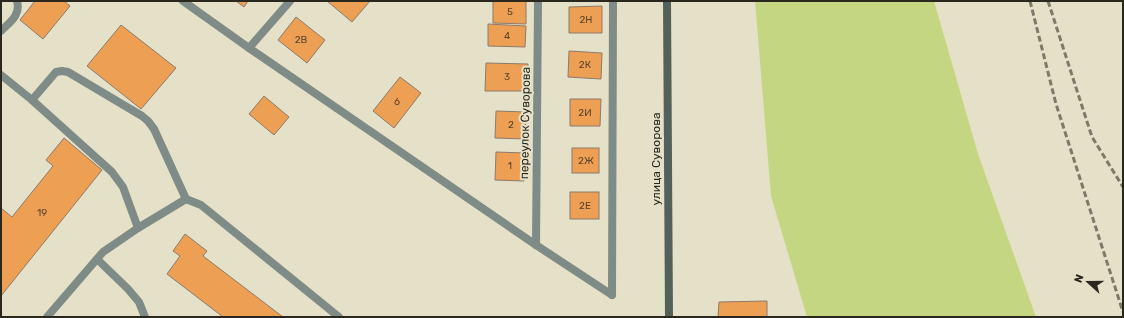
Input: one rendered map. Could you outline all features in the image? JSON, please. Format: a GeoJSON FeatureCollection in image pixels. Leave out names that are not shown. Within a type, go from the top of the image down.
{"type":"FeatureCollection","features":[{"type":"Feature","properties":{"kind":"main road","name":"улица Суворова"},"geometry":{"type":"LineString","coordinates":[[667,1],[669,317]]}},
{"type":"Feature","properties":{"kind":"street"},"geometry":{"type":"LineString","coordinates":[[1,31],[17,14],[19,7],[17,1]]}},
{"type":"Feature","properties":{"kind":"street"},"geometry":{"type":"LineString","coordinates":[[183,1],[612,296],[613,1]]}},
{"type":"Feature","properties":{"kind":"street"},"geometry":{"type":"LineString","coordinates":[[250,48],[290,1]]}},
{"type":"Feature","properties":{"kind":"street","name":"переулок Суворова"},"geometry":{"type":"LineString","coordinates":[[536,245],[538,1]]}},
{"type":"Feature","properties":{"kind":"street"},"geometry":{"type":"LineString","coordinates":[[32,100],[56,72],[62,71],[68,72],[142,116],[154,129],[186,199],[201,205],[339,317]]}},
{"type":"Feature","properties":{"kind":"street"},"geometry":{"type":"LineString","coordinates":[[1,75],[32,100],[118,179],[123,187],[138,228]]}},
{"type":"Feature","properties":{"kind":"street"},"geometry":{"type":"LineString","coordinates":[[47,317],[103,252],[138,228],[186,199]]}},
{"type":"Feature","properties":{"kind":"street"},"geometry":{"type":"LineString","coordinates":[[96,259],[132,293],[139,302],[145,317]]}},
{"type":"Feature","properties":{"kind":"green space"},"geometry":{"type":"Polygon","coordinates":[[[755,1],[934,1],[978,154],[1036,317],[807,317],[771,196],[755,1]]]}},
{"type":"Feature","properties":{"kind":"building"},"geometry":{"type":"Polygon","coordinates":[[[35,1],[64,1],[70,6],[43,39],[20,20],[35,1]]]}},
{"type":"Feature","properties":{"kind":"building"},"geometry":{"type":"Polygon","coordinates":[[[236,1],[248,1],[244,7],[236,1]]]}},
{"type":"Feature","properties":{"kind":"building"},"geometry":{"type":"Polygon","coordinates":[[[327,1],[370,1],[352,22],[327,1]]]}},
{"type":"Feature","properties":{"kind":"building"},"geometry":{"type":"Polygon","coordinates":[[[493,1],[526,1],[526,24],[493,23],[493,1]]]}},
{"type":"Feature","properties":{"kind":"building"},"geometry":{"type":"Polygon","coordinates":[[[602,6],[602,33],[569,33],[569,7],[602,6]]]}},
{"type":"Feature","properties":{"kind":"building"},"geometry":{"type":"Polygon","coordinates":[[[296,17],[325,40],[307,63],[278,40],[296,17]]]}},
{"type":"Feature","properties":{"kind":"building"},"geometry":{"type":"Polygon","coordinates":[[[488,24],[526,26],[525,47],[488,46],[488,24]]]}},
{"type":"Feature","properties":{"kind":"building"},"geometry":{"type":"Polygon","coordinates":[[[121,25],[176,68],[141,109],[87,66],[121,25]]]}},
{"type":"Feature","properties":{"kind":"building"},"geometry":{"type":"Polygon","coordinates":[[[569,51],[602,53],[601,79],[568,77],[569,51]]]}},
{"type":"Feature","properties":{"kind":"building"},"geometry":{"type":"Polygon","coordinates":[[[486,63],[528,64],[527,91],[485,91],[486,63]]]}},
{"type":"Feature","properties":{"kind":"building"},"geometry":{"type":"Polygon","coordinates":[[[400,77],[421,93],[394,128],[373,111],[400,77]]]}},
{"type":"Feature","properties":{"kind":"building"},"geometry":{"type":"Polygon","coordinates":[[[264,96],[289,117],[274,135],[249,114],[264,96]]]}},
{"type":"Feature","properties":{"kind":"building"},"geometry":{"type":"Polygon","coordinates":[[[570,99],[601,99],[600,126],[570,126],[570,99]]]}},
{"type":"Feature","properties":{"kind":"building"},"geometry":{"type":"Polygon","coordinates":[[[496,111],[526,112],[525,139],[495,138],[496,111]]]}},
{"type":"Feature","properties":{"kind":"building"},"geometry":{"type":"Polygon","coordinates":[[[64,138],[102,170],[1,296],[1,208],[12,217],[53,166],[46,160],[64,138]]]}},
{"type":"Feature","properties":{"kind":"building"},"geometry":{"type":"Polygon","coordinates":[[[572,148],[599,148],[599,173],[572,173],[572,148]]]}},
{"type":"Feature","properties":{"kind":"building"},"geometry":{"type":"Polygon","coordinates":[[[496,152],[525,153],[524,181],[495,180],[496,152]]]}},
{"type":"Feature","properties":{"kind":"building"},"geometry":{"type":"Polygon","coordinates":[[[570,192],[599,192],[599,219],[570,219],[570,192]]]}},
{"type":"Feature","properties":{"kind":"building"},"geometry":{"type":"Polygon","coordinates":[[[185,234],[207,251],[203,256],[283,317],[223,317],[167,274],[180,256],[173,251],[185,234]]]}},
{"type":"Feature","properties":{"kind":"building"},"geometry":{"type":"Polygon","coordinates":[[[767,301],[767,317],[718,317],[719,302],[767,301]]]}},
{"type":"Feature","properties":{"kind":"railway"},"geometry":{"type":"LineString","coordinates":[[1030,1],[1056,104],[1123,312]]}},
{"type":"Feature","properties":{"kind":"railway"},"geometry":{"type":"LineString","coordinates":[[1048,1],[1092,137],[1123,187]]}}]}
